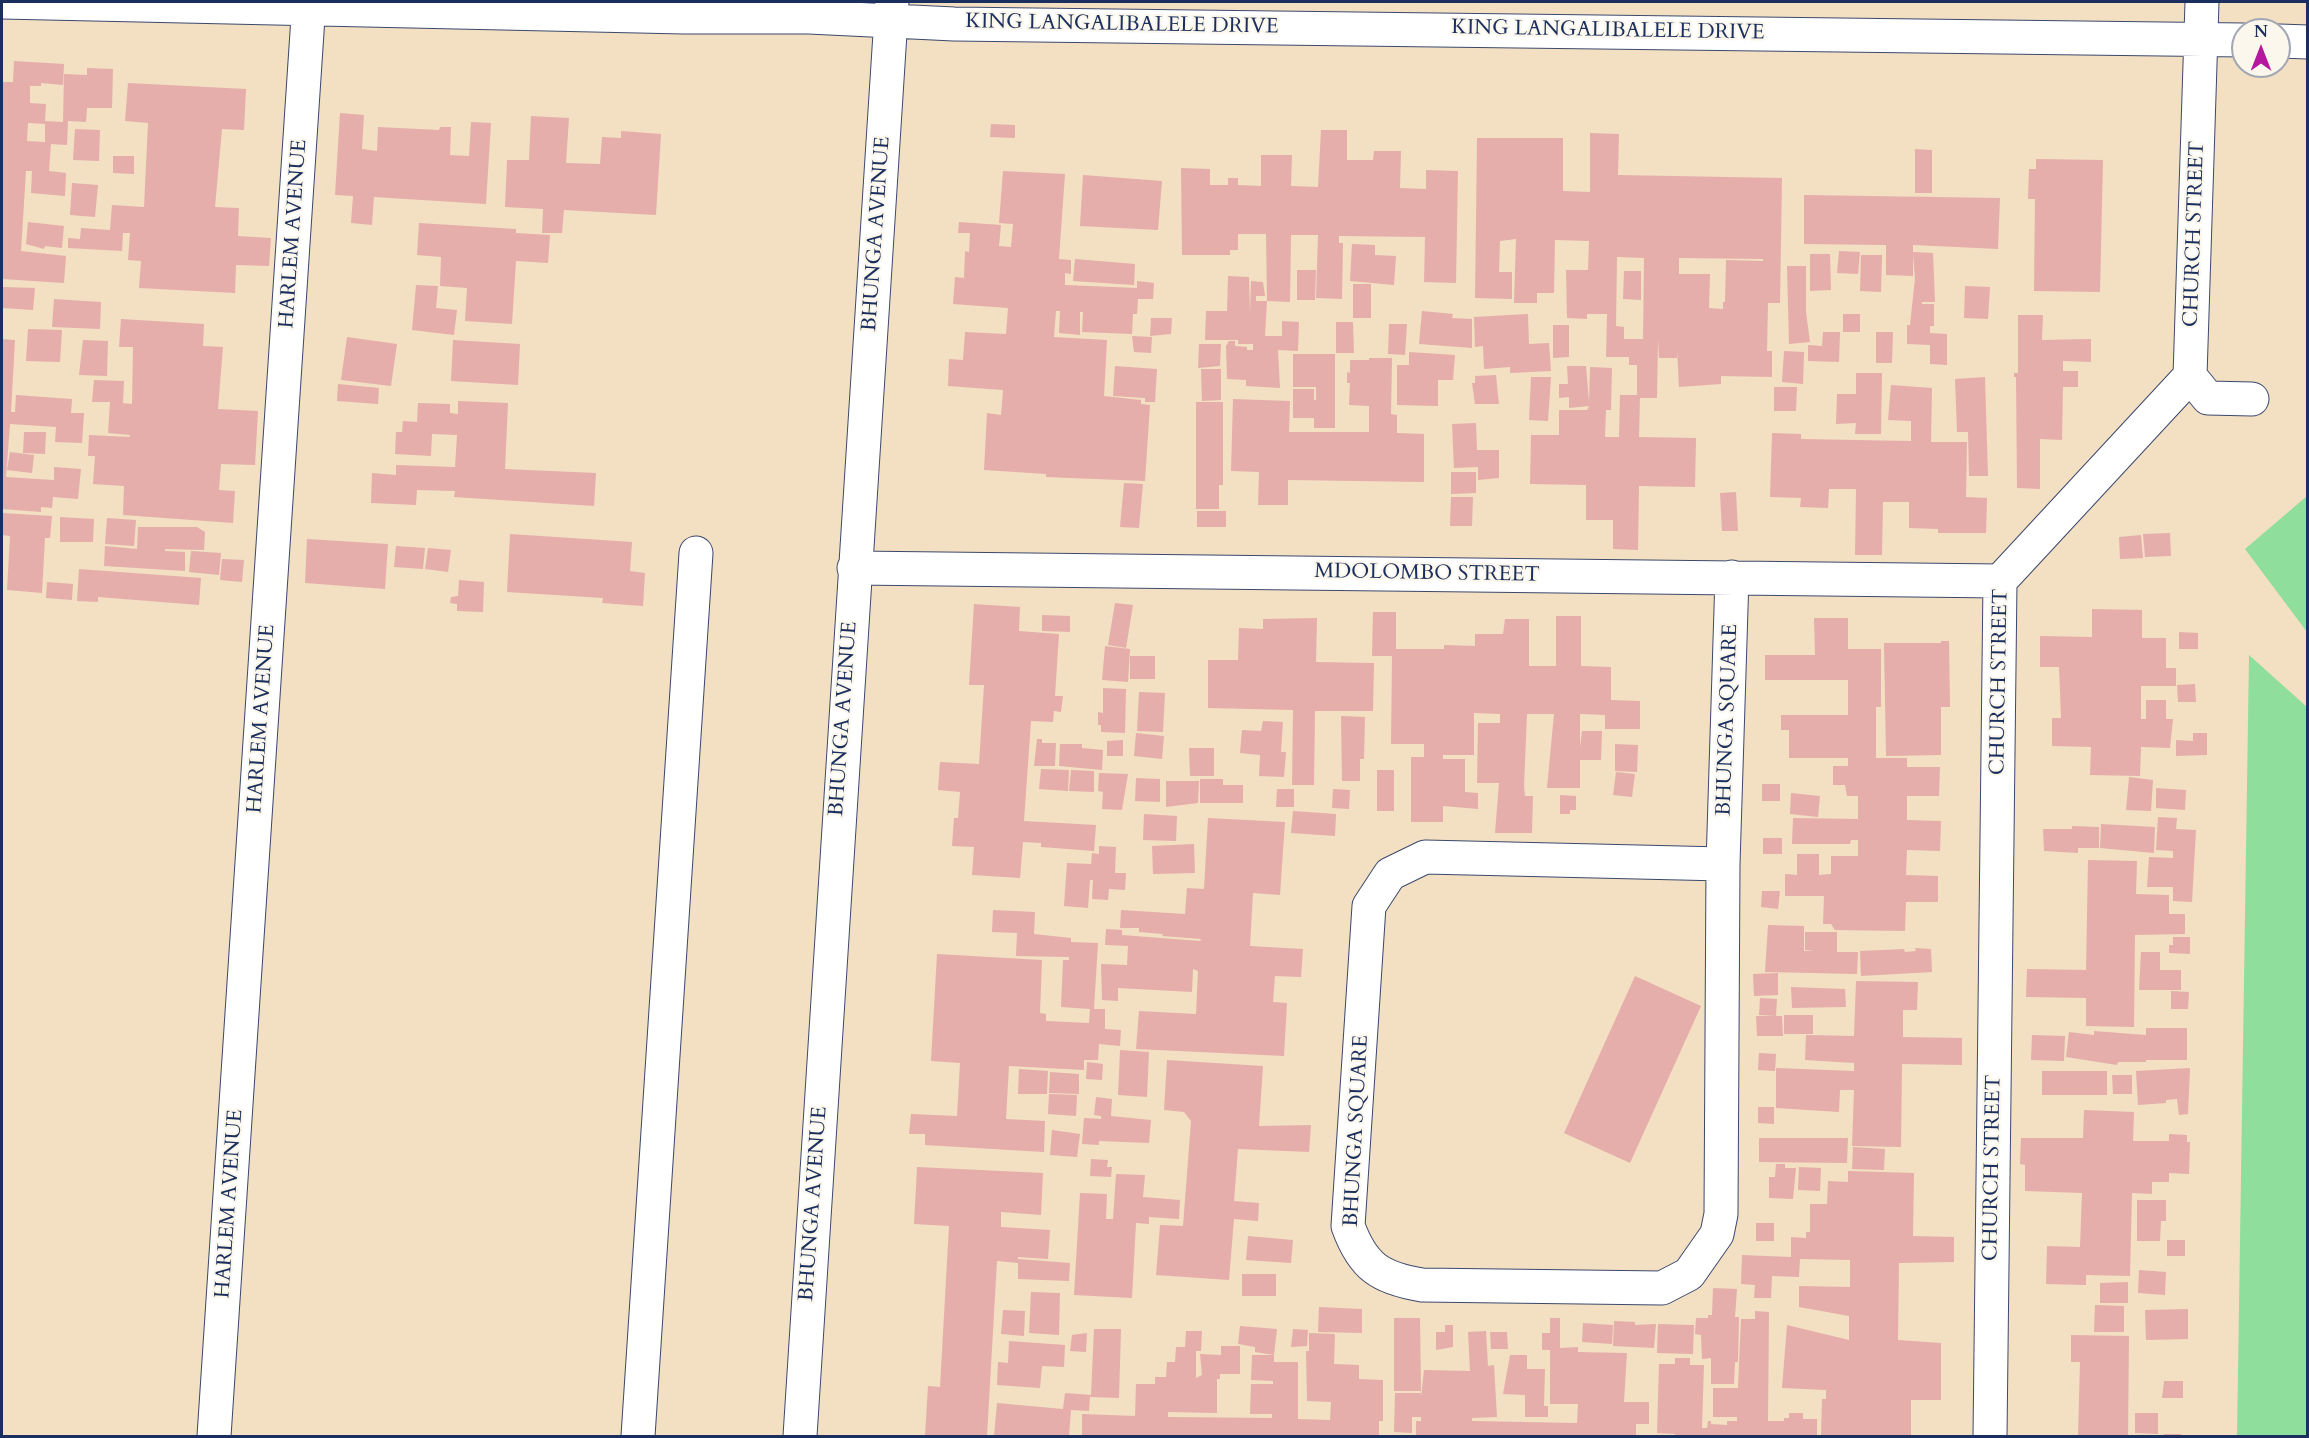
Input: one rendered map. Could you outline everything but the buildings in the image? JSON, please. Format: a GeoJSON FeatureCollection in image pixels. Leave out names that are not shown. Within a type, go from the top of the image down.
{"type":"FeatureCollection","features":[{"type":"Feature","properties":{"kind":"street","name":"KING LANGALIBALELE DRIVE"},"geometry":{"type":"LineString","coordinates":[[2,2],[309,5],[809,17],[892,12],[2231,40]]}},
{"type":"Feature","properties":{"kind":"street","name":"CHURCH STREET"},"geometry":{"type":"LineString","coordinates":[[1989,1437],[2000,581],[2190,376],[2202,2]]}},
{"type":"Feature","properties":{"kind":"street","name":"HARLEM AVENUE"},"geometry":{"type":"LineString","coordinates":[[214,1437],[309,5]]}},
{"type":"Feature","properties":{"kind":"street","name":"BHUNGA AVENUE"},"geometry":{"type":"LineString","coordinates":[[800,1437],[854,568],[892,12]]}},
{"type":"Feature","properties":{"kind":"street"},"geometry":{"type":"LineString","coordinates":[[2291,41],[2307,42]]}},
{"type":"Feature","properties":{"kind":"street"},"geometry":{"type":"LineString","coordinates":[[2190,376],[2208,398],[2252,399]]}},
{"type":"Feature","properties":{"kind":"street"},"geometry":{"type":"LineString","coordinates":[[638,1437],[696,553]]}},
{"type":"Feature","properties":{"kind":"street","name":"MDOLOMBO STREET"},"geometry":{"type":"LineString","coordinates":[[854,568],[2000,581]]}},
{"type":"Feature","properties":{"kind":"street","name":"BHUNGA SQUARE"},"geometry":{"type":"LineString","coordinates":[[1723,864],[1425,857],[1390,874],[1370,906],[1348,1226],[1356,1248],[1373,1269],[1397,1281],[1422,1285],[1662,1288],[1689,1274],[1717,1234],[1721,1214],[1723,864],[1732,577]]}},
{"type":"Feature","properties":{"kind":"green space"},"geometry":{"type":"Polygon","coordinates":[[[2307,496],[2307,632],[2245,549],[2307,496]]]}},
{"type":"Feature","properties":{"kind":"green space"},"geometry":{"type":"Polygon","coordinates":[[[2249,655],[2307,707],[2307,1436],[2237,1436],[2249,655]]]}}]}
